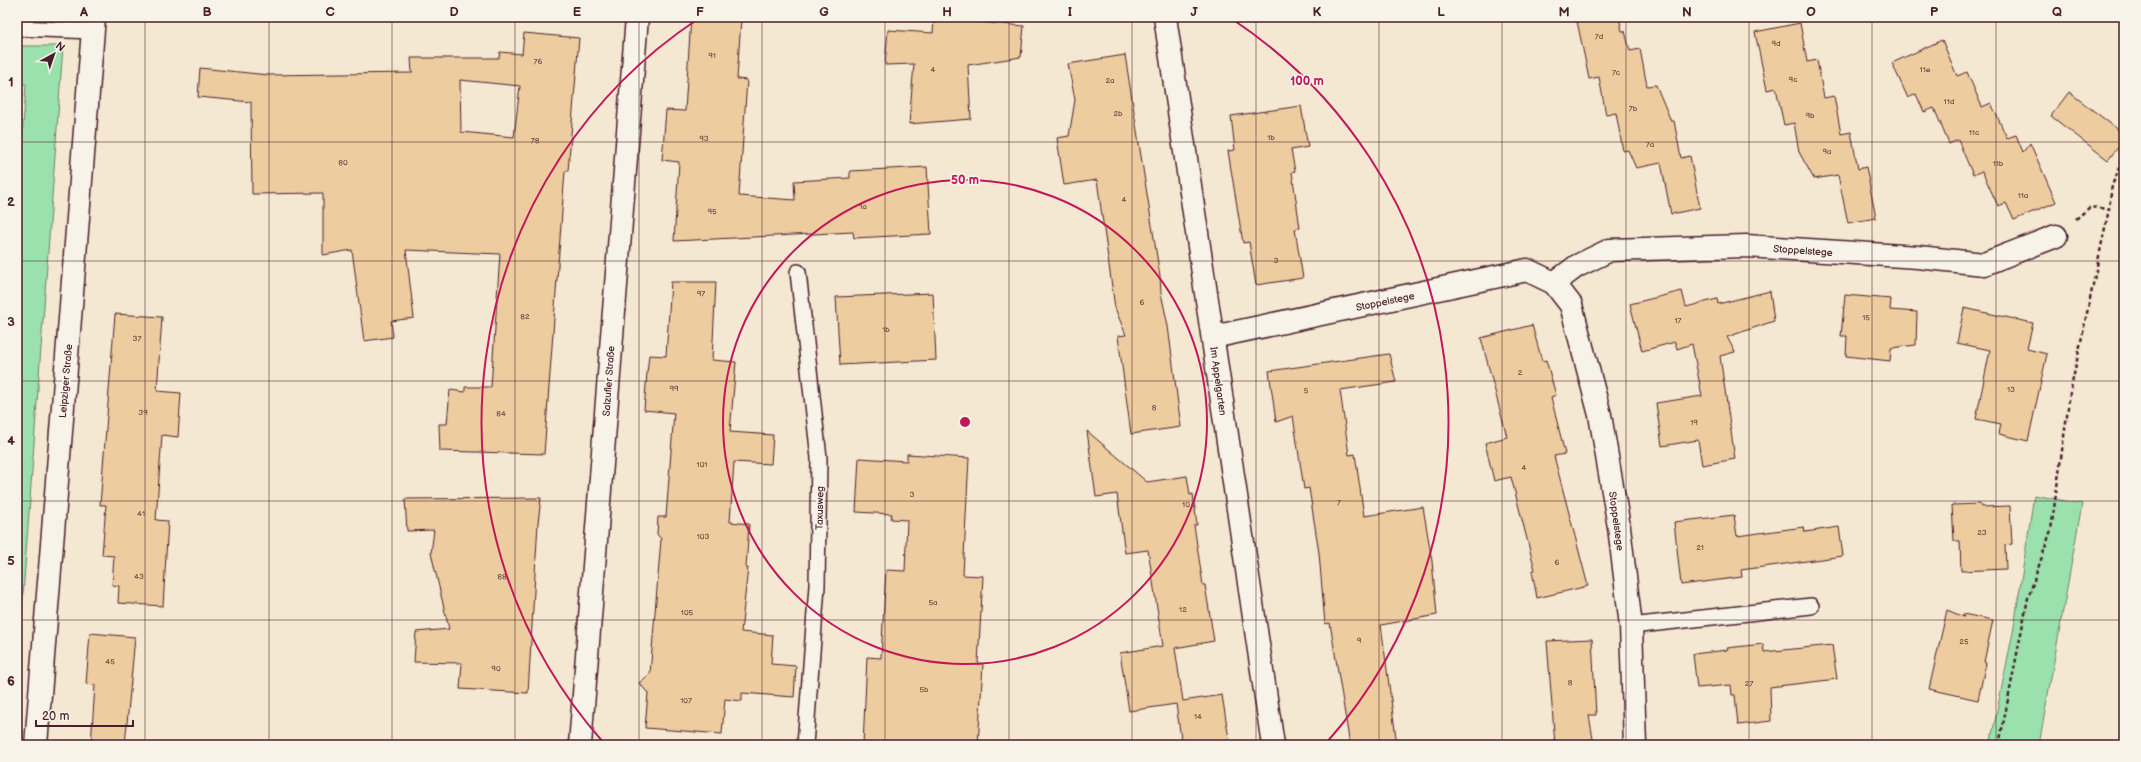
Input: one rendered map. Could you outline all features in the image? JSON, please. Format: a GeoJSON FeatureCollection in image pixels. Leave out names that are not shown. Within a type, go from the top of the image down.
{"type":"FeatureCollection","features":[{"type":"Feature","properties":{"kind":"street","name":"Salzufler Straße"},"geometry":{"type":"LineString","coordinates":[[580,745],[637,17]]}},
{"type":"Feature","properties":{"kind":"street","name":"Im Appelgarten"},"geometry":{"type":"LineString","coordinates":[[1165,17],[1273,745]]}},
{"type":"Feature","properties":{"kind":"street","name":"Leipziger Straße"},"geometry":{"type":"LineString","coordinates":[[36,745],[93,24]]}},
{"type":"Feature","properties":{"kind":"street","name":"Stoppelstege"},"geometry":{"type":"LineString","coordinates":[[1554,283],[1577,266],[1610,250],[1746,246],[1918,257],[1984,264],[2056,236]]}},
{"type":"Feature","properties":{"kind":"street","name":"Stoppelstege"},"geometry":{"type":"LineString","coordinates":[[1213,337],[1527,270],[1554,283],[1571,305],[1600,415],[1619,527],[1631,626],[1636,745]]}},
{"type":"Feature","properties":{"kind":"lane"},"geometry":{"type":"LineString","coordinates":[[17,28],[93,24]]}},
{"type":"Feature","properties":{"kind":"lane","name":"Taxusweg"},"geometry":{"type":"LineString","coordinates":[[798,272],[820,458],[817,586],[805,745]]}},
{"type":"Feature","properties":{"kind":"lane"},"geometry":{"type":"LineString","coordinates":[[1631,626],[1811,606]]}},
{"type":"Feature","properties":{"kind":"path"},"geometry":{"type":"LineString","coordinates":[[1999,745],[2028,598],[2051,530],[2070,393],[2109,209],[2112,185],[2124,159]]}},
{"type":"Feature","properties":{"kind":"path"},"geometry":{"type":"LineString","coordinates":[[2090,207],[2109,209]]}},
{"type":"Feature","properties":{"kind":"green space"},"geometry":{"type":"Polygon","coordinates":[[[17,46],[63,46],[17,677],[17,208],[26,84],[17,84],[17,46]]]}},
{"type":"Feature","properties":{"kind":"green space"},"geometry":{"type":"Polygon","coordinates":[[[2034,495],[2082,504],[2039,745],[1990,745],[2014,627],[2034,495]]]}},
{"type":"Feature","properties":{"kind":"building"},"geometry":{"type":"Polygon","coordinates":[[[691,17],[738,17],[738,19],[741,19],[737,79],[747,80],[739,196],[795,200],[794,181],[850,178],[850,171],[927,167],[931,234],[854,238],[853,232],[674,241],[679,162],[662,160],[666,110],[685,111],[691,17]]]}},
{"type":"Feature","properties":{"kind":"building"},"geometry":{"type":"Polygon","coordinates":[[[934,17],[979,17],[979,22],[1024,26],[1021,57],[968,65],[971,119],[909,124],[914,64],[885,65],[888,30],[933,33],[934,17]]]}},
{"type":"Feature","properties":{"kind":"building"},"geometry":{"type":"Polygon","coordinates":[[[1596,17],[1619,17],[1622,31],[1625,31],[1630,51],[1640,49],[1647,86],[1656,85],[1671,121],[1674,121],[1681,158],[1690,156],[1700,208],[1671,214],[1661,163],[1636,168],[1628,150],[1623,151],[1616,113],[1606,115],[1599,77],[1589,79],[1577,21],[1596,17]]]}},
{"type":"Feature","properties":{"kind":"building"},"geometry":{"type":"Polygon","coordinates":[[[1800,23],[1807,62],[1817,60],[1824,98],[1834,96],[1841,134],[1851,132],[1858,169],[1866,167],[1876,218],[1848,223],[1838,175],[1814,179],[1799,152],[1794,123],[1784,125],[1776,88],[1767,90],[1755,32],[1800,23]]]}},
{"type":"Feature","properties":{"kind":"building"},"geometry":{"type":"Polygon","coordinates":[[[524,33],[579,38],[568,171],[565,171],[544,454],[440,451],[439,424],[447,424],[450,390],[465,392],[465,387],[491,387],[500,254],[406,250],[414,318],[391,321],[393,337],[364,341],[352,250],[323,255],[323,193],[252,194],[251,102],[198,97],[200,68],[268,75],[412,73],[411,58],[499,58],[500,52],[522,54],[524,33]],[[460,80],[461,132],[514,137],[520,86],[460,80]]]}},
{"type":"Feature","properties":{"kind":"building"},"geometry":{"type":"Polygon","coordinates":[[[1942,40],[1957,76],[1967,72],[1982,107],[1991,103],[2007,138],[2016,135],[2023,152],[2030,143],[2056,202],[2014,220],[2006,203],[1998,206],[1982,171],[1973,175],[1958,140],[1949,144],[1934,108],[1924,112],[1916,94],[1908,98],[1892,63],[1942,40]]]}},
{"type":"Feature","properties":{"kind":"building"},"geometry":{"type":"Polygon","coordinates":[[[1125,55],[1160,276],[1161,293],[1168,326],[1181,427],[1131,434],[1118,336],[1126,335],[1115,308],[1097,180],[1064,185],[1057,138],[1069,136],[1075,100],[1068,64],[1125,55]]]}},
{"type":"Feature","properties":{"kind":"building"},"geometry":{"type":"Polygon","coordinates":[[[2069,92],[2124,134],[2124,140],[2108,160],[2051,116],[2069,92]]]}},
{"type":"Feature","properties":{"kind":"building"},"geometry":{"type":"Polygon","coordinates":[[[1301,106],[1308,147],[1291,150],[1295,171],[1292,172],[1300,228],[1295,229],[1303,278],[1256,285],[1249,242],[1243,243],[1228,151],[1235,150],[1231,116],[1301,106]]]}},
{"type":"Feature","properties":{"kind":"building"},"geometry":{"type":"Polygon","coordinates":[[[671,282],[716,282],[712,360],[736,362],[730,432],[773,435],[771,464],[734,462],[730,522],[749,524],[746,568],[748,568],[741,632],[773,635],[771,664],[796,666],[794,697],[742,693],[742,701],[725,699],[722,734],[645,728],[648,693],[639,683],[650,674],[661,539],[657,534],[658,517],[666,517],[674,413],[644,410],[649,355],[666,356],[671,282]]]}},
{"type":"Feature","properties":{"kind":"building"},"geometry":{"type":"Polygon","coordinates":[[[1682,291],[1686,307],[1717,299],[1718,304],[1770,291],[1774,321],[1727,337],[1735,352],[1720,356],[1735,459],[1702,465],[1698,440],[1662,446],[1656,403],[1702,396],[1692,344],[1677,349],[1675,342],[1642,351],[1630,304],[1682,291]]]}},
{"type":"Feature","properties":{"kind":"building"},"geometry":{"type":"Polygon","coordinates":[[[933,293],[936,360],[840,365],[836,297],[933,293]]]}},
{"type":"Feature","properties":{"kind":"building"},"geometry":{"type":"Polygon","coordinates":[[[1845,295],[1891,299],[1890,310],[1917,312],[1916,345],[1891,348],[1890,361],[1846,356],[1847,336],[1841,336],[1845,295]]]}},
{"type":"Feature","properties":{"kind":"building"},"geometry":{"type":"Polygon","coordinates":[[[1964,308],[2033,323],[2027,349],[2047,354],[2028,441],[1999,434],[2001,424],[1976,419],[1990,350],[1957,343],[1964,308]]]}},
{"type":"Feature","properties":{"kind":"building"},"geometry":{"type":"Polygon","coordinates":[[[115,314],[162,317],[157,391],[181,393],[178,437],[162,435],[156,520],[168,521],[163,606],[118,603],[119,586],[112,585],[114,556],[102,555],[106,505],[100,505],[115,314]]]}},
{"type":"Feature","properties":{"kind":"building"},"geometry":{"type":"Polygon","coordinates":[[[1532,325],[1542,361],[1546,360],[1556,395],[1551,397],[1565,454],[1554,456],[1588,586],[1537,598],[1532,571],[1535,570],[1511,477],[1494,481],[1485,443],[1507,437],[1481,338],[1532,325]]]}},
{"type":"Feature","properties":{"kind":"building"},"geometry":{"type":"Polygon","coordinates":[[[1389,354],[1396,382],[1340,390],[1349,455],[1355,454],[1364,516],[1423,507],[1432,561],[1437,615],[1381,625],[1397,745],[1350,745],[1330,623],[1325,624],[1319,553],[1309,488],[1304,489],[1293,416],[1276,422],[1269,371],[1389,354]]]}},
{"type":"Feature","properties":{"kind":"building"},"geometry":{"type":"Polygon","coordinates":[[[1087,431],[1147,482],[1187,476],[1190,495],[1193,494],[1197,525],[1194,525],[1203,585],[1205,585],[1214,641],[1175,648],[1183,701],[1222,695],[1230,745],[1182,745],[1176,704],[1129,711],[1120,653],[1163,646],[1148,550],[1125,553],[1117,494],[1096,497],[1087,431]]]}},
{"type":"Feature","properties":{"kind":"building"},"geometry":{"type":"Polygon","coordinates":[[[907,454],[969,458],[963,575],[983,576],[978,663],[983,664],[978,745],[863,745],[867,657],[881,658],[886,570],[905,571],[907,520],[891,519],[892,514],[856,512],[859,458],[907,461],[907,454]]]}},
{"type":"Feature","properties":{"kind":"building"},"geometry":{"type":"Polygon","coordinates":[[[541,498],[538,523],[528,693],[460,689],[462,663],[414,662],[416,632],[449,629],[431,553],[434,530],[407,531],[405,499],[541,498]]]}},
{"type":"Feature","properties":{"kind":"building"},"geometry":{"type":"Polygon","coordinates":[[[1980,504],[1981,507],[2010,506],[2012,544],[2005,545],[2006,569],[1961,571],[1960,541],[1954,541],[1952,505],[1980,504]]]}},
{"type":"Feature","properties":{"kind":"building"},"geometry":{"type":"Polygon","coordinates":[[[1734,515],[1737,536],[1804,527],[1805,532],[1839,527],[1843,556],[1741,570],[1742,577],[1681,585],[1674,522],[1734,515]]]}},
{"type":"Feature","properties":{"kind":"building"},"geometry":{"type":"Polygon","coordinates":[[[1947,610],[1964,617],[1963,614],[1993,620],[1978,700],[1929,689],[1947,610]]]}},
{"type":"Feature","properties":{"kind":"building"},"geometry":{"type":"Polygon","coordinates":[[[90,633],[135,637],[125,745],[91,745],[95,685],[86,684],[90,633]]]}},
{"type":"Feature","properties":{"kind":"building"},"geometry":{"type":"Polygon","coordinates":[[[1592,639],[1596,715],[1589,715],[1594,745],[1555,745],[1547,641],[1592,639]]]}},
{"type":"Feature","properties":{"kind":"building"},"geometry":{"type":"Polygon","coordinates":[[[1763,644],[1764,652],[1832,645],[1837,679],[1770,687],[1771,721],[1738,725],[1735,695],[1732,695],[1731,685],[1697,688],[1693,654],[1763,644]]]}}]}
